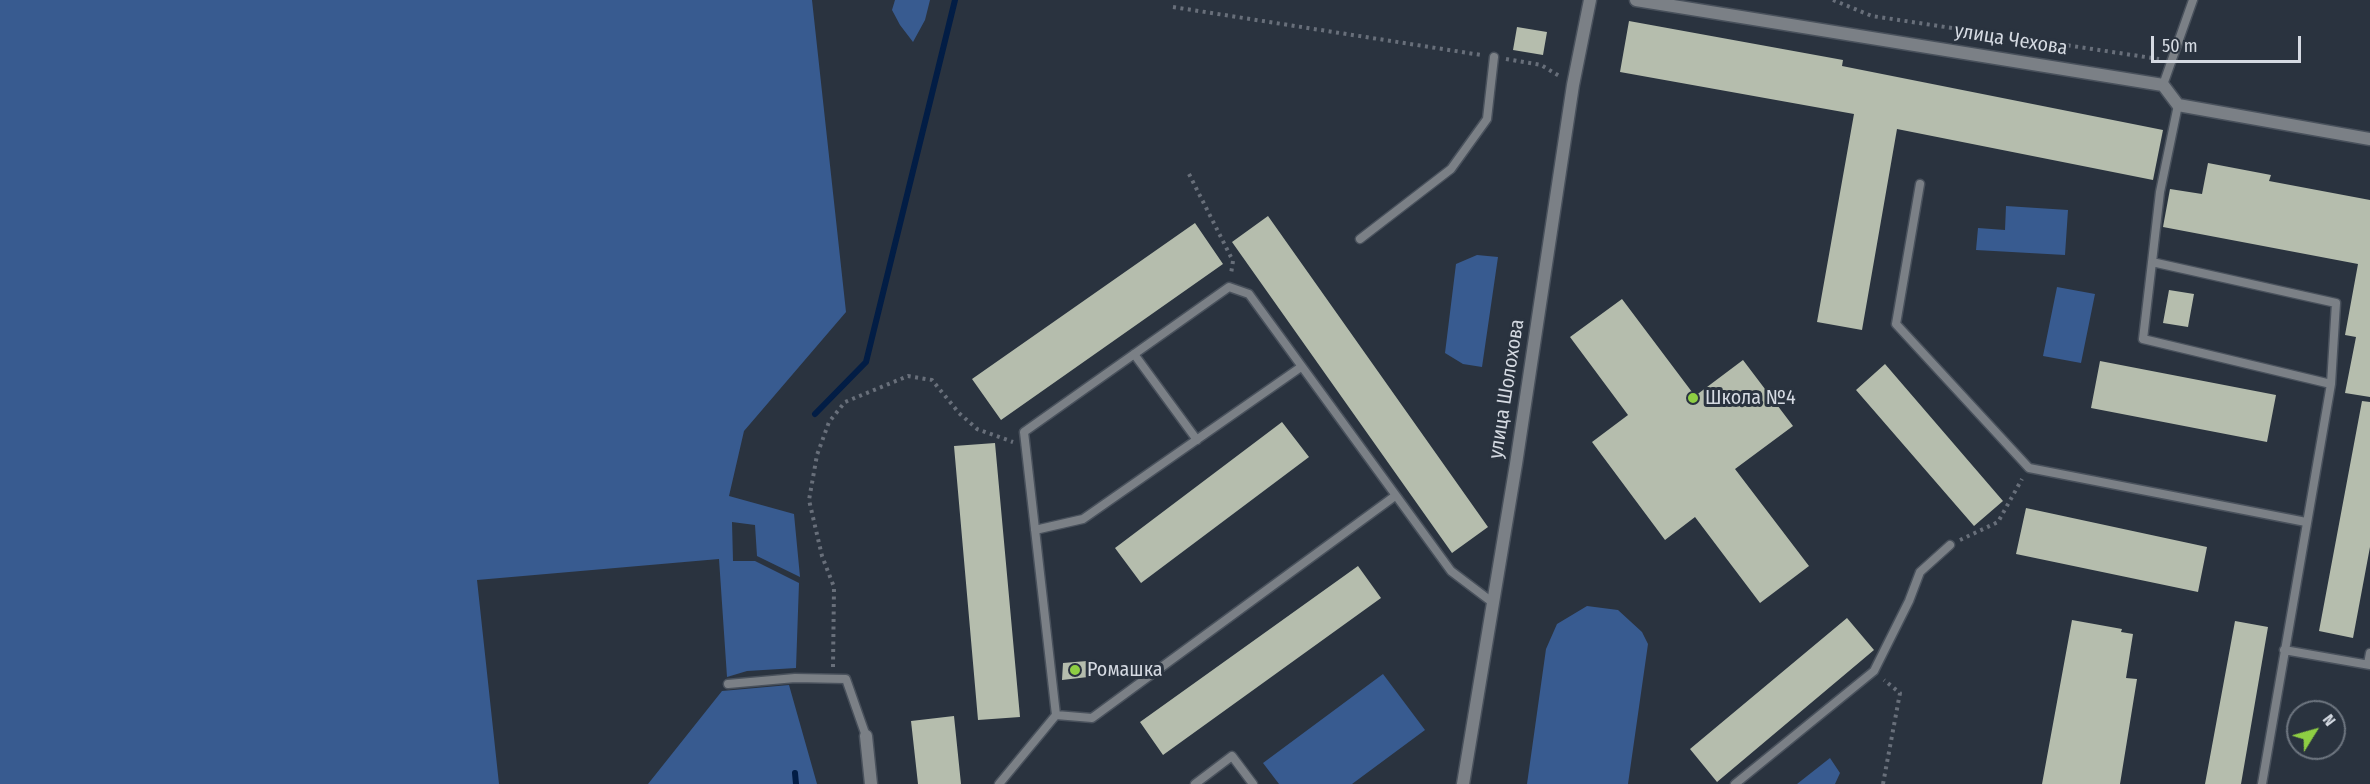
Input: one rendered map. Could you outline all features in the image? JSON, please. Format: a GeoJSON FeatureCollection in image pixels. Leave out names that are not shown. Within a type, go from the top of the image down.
{"type":"FeatureCollection","features":[{"type":"Feature","properties":{"kind":"street","name":"улица Шолохова"},"geometry":{"type":"LineString","coordinates":[[1463,784],[1516,464],[1573,85],[1590,0]]}},
{"type":"Feature","properties":{"kind":"street","name":"улица Чехова"},"geometry":{"type":"LineString","coordinates":[[1636,0],[2163,85]]}},
{"type":"Feature","properties":{"kind":"street"},"geometry":{"type":"LineString","coordinates":[[2163,85],[2178,105],[2370,139]]}},
{"type":"Feature","properties":{"kind":"street"},"geometry":{"type":"LineString","coordinates":[[866,736],[871,784]]}},
{"type":"Feature","properties":{"kind":"lane"},"geometry":{"type":"LineString","coordinates":[[2163,85],[2193,0]]}},
{"type":"Feature","properties":{"kind":"lane"},"geometry":{"type":"LineString","coordinates":[[1360,239],[1451,169],[1487,119],[1494,57]]}},
{"type":"Feature","properties":{"kind":"lane"},"geometry":{"type":"LineString","coordinates":[[2178,105],[2160,192],[2143,339],[2331,384]]}},
{"type":"Feature","properties":{"kind":"lane"},"geometry":{"type":"LineString","coordinates":[[1920,184],[1896,324],[2029,468],[2306,522]]}},
{"type":"Feature","properties":{"kind":"lane"},"geometry":{"type":"LineString","coordinates":[[2152,262],[2336,303],[2331,384],[2262,784]]}},
{"type":"Feature","properties":{"kind":"lane"},"geometry":{"type":"LineString","coordinates":[[999,784],[1056,715],[1024,432],[1229,287],[1249,294],[1450,571],[1492,602]]}},
{"type":"Feature","properties":{"kind":"lane"},"geometry":{"type":"LineString","coordinates":[[1134,354],[1197,440]]}},
{"type":"Feature","properties":{"kind":"lane"},"geometry":{"type":"LineString","coordinates":[[1035,530],[1083,519],[1301,367]]}},
{"type":"Feature","properties":{"kind":"lane"},"geometry":{"type":"LineString","coordinates":[[1056,715],[1092,718],[1395,496]]}},
{"type":"Feature","properties":{"kind":"lane"},"geometry":{"type":"LineString","coordinates":[[1736,784],[1874,671],[1909,601],[1920,572],[1950,545]]}},
{"type":"Feature","properties":{"kind":"lane"},"geometry":{"type":"LineString","coordinates":[[2284,650],[2369,664],[2370,653]]}},
{"type":"Feature","properties":{"kind":"lane"},"geometry":{"type":"LineString","coordinates":[[728,684],[795,678],[846,679],[866,736]]}},
{"type":"Feature","properties":{"kind":"lane"},"geometry":{"type":"LineString","coordinates":[[1195,784],[1232,756],[1253,784]]}},
{"type":"Feature","properties":{"kind":"path"},"geometry":{"type":"LineString","coordinates":[[1833,0],[1872,16],[2171,61]]}},
{"type":"Feature","properties":{"kind":"path"},"geometry":{"type":"LineString","coordinates":[[1173,7],[1541,65],[1573,85]]}},
{"type":"Feature","properties":{"kind":"path"},"geometry":{"type":"LineString","coordinates":[[1190,174],[1233,261],[1229,287]]}},
{"type":"Feature","properties":{"kind":"path"},"geometry":{"type":"LineString","coordinates":[[834,679],[834,587],[822,556],[808,500],[817,455],[825,433],[829,423],[845,402],[908,376],[932,380],[959,413],[977,429],[1025,446]]}},
{"type":"Feature","properties":{"kind":"path"},"geometry":{"type":"LineString","coordinates":[[1950,545],[1998,522],[2029,468]]}},
{"type":"Feature","properties":{"kind":"path"},"geometry":{"type":"LineString","coordinates":[[1874,671],[1900,693],[1883,784]]}},
{"type":"Feature","properties":{"kind":"shaded area"},"geometry":{"type":"Polygon","coordinates":[[[0,0],[812,0],[846,312],[744,431],[729,496],[794,514],[800,577],[757,556],[755,525],[732,522],[733,561],[755,561],[799,583],[796,668],[747,671],[727,677],[719,559],[477,580],[499,784],[0,784],[0,0]]]}},
{"type":"Feature","properties":{"kind":"shaded area"},"geometry":{"type":"Polygon","coordinates":[[[895,0],[930,0],[925,20],[913,42],[892,10],[895,0]]]}},
{"type":"Feature","properties":{"kind":"shaded area"},"geometry":{"type":"Polygon","coordinates":[[[2006,206],[2068,210],[2065,255],[1976,250],[1978,228],[2005,230],[2006,206]]]}},
{"type":"Feature","properties":{"kind":"shaded area"},"geometry":{"type":"Polygon","coordinates":[[[1477,255],[1498,257],[1482,367],[1463,364],[1445,353],[1456,264],[1477,255]]]}},
{"type":"Feature","properties":{"kind":"shaded area"},"geometry":{"type":"Polygon","coordinates":[[[2057,287],[2095,294],[2081,363],[2043,356],[2057,287]]]}},
{"type":"Feature","properties":{"kind":"shaded area"},"geometry":{"type":"Polygon","coordinates":[[[1587,606],[1618,610],[1642,632],[1648,644],[1628,784],[1527,784],[1546,649],[1557,624],[1587,606]]]}},
{"type":"Feature","properties":{"kind":"shaded area"},"geometry":{"type":"Polygon","coordinates":[[[1383,674],[1425,730],[1352,784],[1279,784],[1263,763],[1383,674]]]}},
{"type":"Feature","properties":{"kind":"shaded area"},"geometry":{"type":"Polygon","coordinates":[[[789,685],[817,784],[648,784],[722,691],[789,685]]]}},
{"type":"Feature","properties":{"kind":"shaded area"},"geometry":{"type":"Polygon","coordinates":[[[1830,758],[1840,773],[1835,784],[1797,784],[1830,758]]]}},
{"type":"Feature","properties":{"kind":"building"},"geometry":{"type":"Polygon","coordinates":[[[1629,21],[1843,60],[1842,66],[2163,130],[2153,180],[1897,129],[1862,330],[1817,322],[1854,114],[1620,72],[1629,21]]]}},
{"type":"Feature","properties":{"kind":"building"},"geometry":{"type":"Polygon","coordinates":[[[1517,27],[1547,32],[1543,55],[1513,50],[1517,27]]]}},
{"type":"Feature","properties":{"kind":"building"},"geometry":{"type":"Polygon","coordinates":[[[2208,163],[2271,175],[2269,181],[2370,200],[2370,397],[2345,393],[2356,337],[2345,335],[2358,264],[2163,227],[2170,189],[2202,194],[2208,163]]]}},
{"type":"Feature","properties":{"kind":"building"},"geometry":{"type":"Polygon","coordinates":[[[1268,216],[1488,527],[1452,553],[1232,242],[1268,216]]]}},
{"type":"Feature","properties":{"kind":"building"},"geometry":{"type":"Polygon","coordinates":[[[1195,223],[1223,264],[1001,420],[972,379],[1195,223]]]}},
{"type":"Feature","properties":{"kind":"building"},"geometry":{"type":"Polygon","coordinates":[[[2169,290],[2194,294],[2188,327],[2163,323],[2169,290]]]}},
{"type":"Feature","properties":{"kind":"building"},"geometry":{"type":"Polygon","coordinates":[[[1622,299],[1695,396],[1743,360],[1793,426],[1735,469],[1809,566],[1760,603],[1695,517],[1665,540],[1592,442],[1628,415],[1570,337],[1622,299]]]}},
{"type":"Feature","properties":{"kind":"building"},"geometry":{"type":"Polygon","coordinates":[[[2100,361],[2276,395],[2267,442],[2091,408],[2100,361]]]}},
{"type":"Feature","properties":{"kind":"building"},"geometry":{"type":"Polygon","coordinates":[[[1885,364],[2003,501],[1974,526],[1856,390],[1885,364]]]}},
{"type":"Feature","properties":{"kind":"building"},"geometry":{"type":"Polygon","coordinates":[[[2362,401],[2370,402],[2370,547],[2353,638],[2319,631],[2362,401]]]}},
{"type":"Feature","properties":{"kind":"building"},"geometry":{"type":"Polygon","coordinates":[[[1282,422],[1309,457],[1141,583],[1115,548],[1282,422]]]}},
{"type":"Feature","properties":{"kind":"building"},"geometry":{"type":"Polygon","coordinates":[[[995,443],[1020,717],[978,720],[954,446],[995,443]]]}},
{"type":"Feature","properties":{"kind":"building"},"geometry":{"type":"Polygon","coordinates":[[[2026,508],[2207,547],[2198,592],[2016,554],[2026,508]]]}},
{"type":"Feature","properties":{"kind":"building"},"geometry":{"type":"Polygon","coordinates":[[[1358,566],[1381,598],[1163,755],[1140,722],[1358,566]]]}},
{"type":"Feature","properties":{"kind":"building"},"geometry":{"type":"Polygon","coordinates":[[[1847,618],[1874,650],[1717,782],[1690,749],[1847,618]]]}},
{"type":"Feature","properties":{"kind":"building"},"geometry":{"type":"Polygon","coordinates":[[[2072,620],[2122,629],[2121,632],[2133,634],[2126,678],[2137,679],[2120,784],[2042,784],[2072,620]]]}},
{"type":"Feature","properties":{"kind":"building"},"geometry":{"type":"Polygon","coordinates":[[[2235,621],[2268,627],[2241,784],[2205,784],[2235,621]]]}},
{"type":"Feature","properties":{"kind":"building","name":"Ромашка"},"geometry":{"type":"Polygon","coordinates":[[[1087,661],[1088,677],[1062,680],[1063,663],[1087,661]]]}},
{"type":"Feature","properties":{"kind":"building"},"geometry":{"type":"Polygon","coordinates":[[[954,716],[961,784],[918,784],[911,721],[954,716]]]}},
{"type":"Feature","properties":{"kind":"waterway"},"geometry":{"type":"LineString","coordinates":[[815,414],[866,362],[955,0]]}},
{"type":"Feature","properties":{"kind":"waterway"},"geometry":{"type":"LineString","coordinates":[[795,773],[796,784]]}},
{"type":"Feature","properties":{"kind":"place","name":"Школа №4"},"geometry":{"type":"Point","coordinates":[1693,398]}},
{"type":"Feature","properties":{"kind":"place","name":"Ромашка"},"geometry":{"type":"Point","coordinates":[1075,670]}}]}
